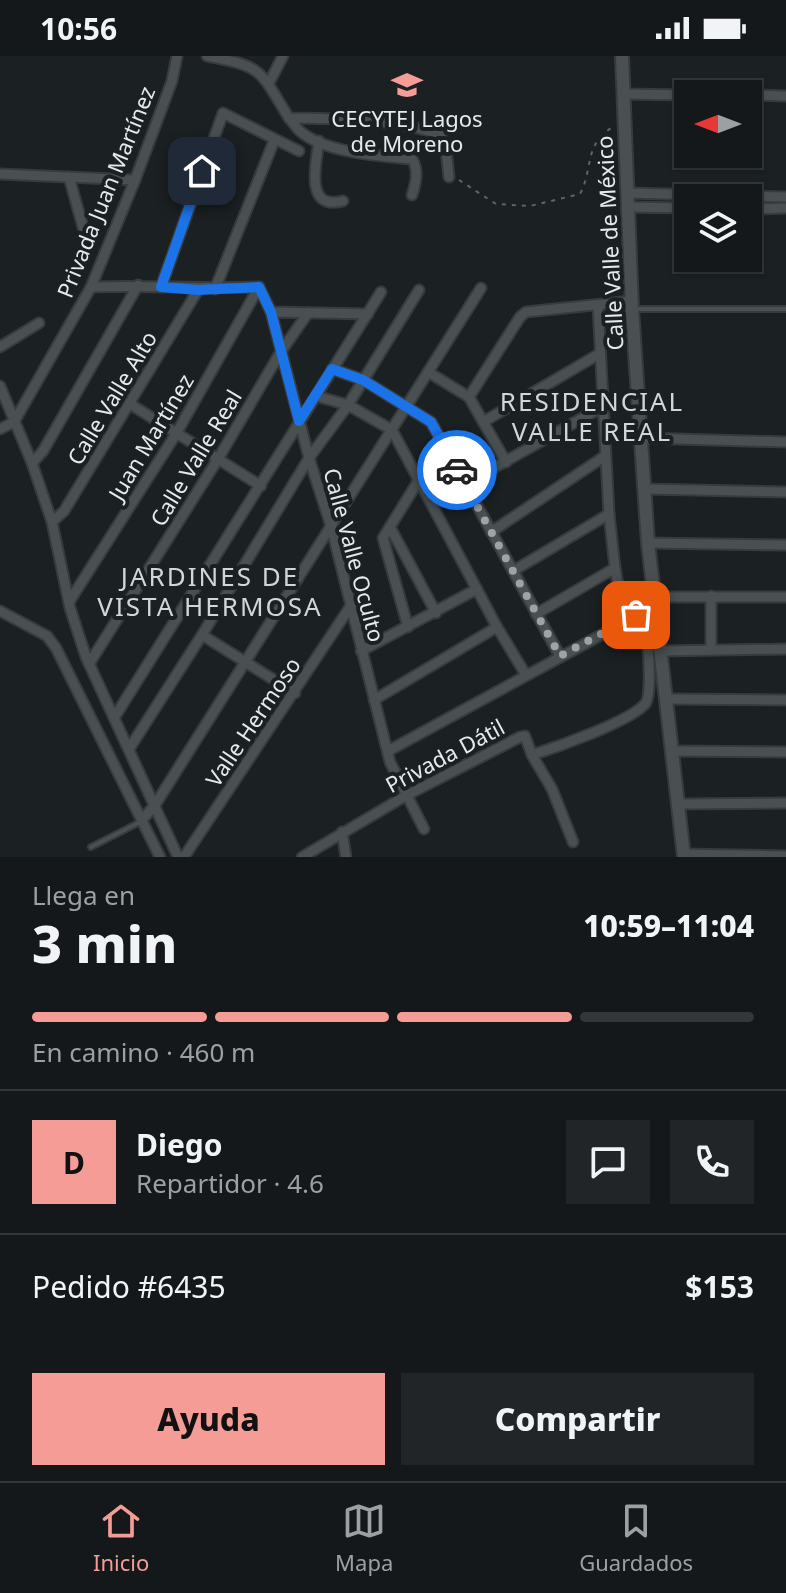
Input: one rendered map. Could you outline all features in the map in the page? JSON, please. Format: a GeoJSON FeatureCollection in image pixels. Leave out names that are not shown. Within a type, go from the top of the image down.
{"type":"FeatureCollection","features":[{"type":"Feature","properties":{"kind":"street","name":"Privada Juan Martínez"},"geometry":{"type":"LineString","coordinates":[[14,422],[91,287],[172,81],[177,56]]}},
{"type":"Feature","properties":{"kind":"street"},"geometry":{"type":"LineString","coordinates":[[207,56],[249,64],[269,83],[289,118],[302,133],[355,152],[412,159],[416,165],[416,184],[412,195]]}},
{"type":"Feature","properties":{"kind":"street"},"geometry":{"type":"LineString","coordinates":[[269,83],[283,56]]}},
{"type":"Feature","properties":{"kind":"street","name":"Calle Valle de México"},"geometry":{"type":"LineString","coordinates":[[622,56],[632,305],[648,543],[683,855]]}},
{"type":"Feature","properties":{"kind":"street"},"geometry":{"type":"LineString","coordinates":[[623,94],[674,95]]}},
{"type":"Feature","properties":{"kind":"street"},"geometry":{"type":"LineString","coordinates":[[762,95],[786,96]]}},
{"type":"Feature","properties":{"kind":"street"},"geometry":{"type":"LineString","coordinates":[[161,287],[223,113],[299,151]]}},
{"type":"Feature","properties":{"kind":"street"},"geometry":{"type":"LineString","coordinates":[[289,118],[371,120],[440,135],[446,149],[449,177]]}},
{"type":"Feature","properties":{"kind":"street"},"geometry":{"type":"LineString","coordinates":[[215,289],[274,141]]}},
{"type":"Feature","properties":{"kind":"street"},"geometry":{"type":"LineString","coordinates":[[319,141],[314,180],[316,191],[333,204],[343,201]]}},
{"type":"Feature","properties":{"kind":"street"},"geometry":{"type":"LineString","coordinates":[[0,174],[135,180]]}},
{"type":"Feature","properties":{"kind":"street"},"geometry":{"type":"LineString","coordinates":[[69,177],[86,238]]}},
{"type":"Feature","properties":{"kind":"street"},"geometry":{"type":"LineString","coordinates":[[627,193],[786,197]]}},
{"type":"Feature","properties":{"kind":"street"},"geometry":{"type":"LineString","coordinates":[[627,207],[674,208]]}},
{"type":"Feature","properties":{"kind":"street"},"geometry":{"type":"LineString","coordinates":[[762,209],[786,208]]}},
{"type":"Feature","properties":{"kind":"street"},"geometry":{"type":"LineString","coordinates":[[32,463],[43,451],[138,285]]}},
{"type":"Feature","properties":{"kind":"street"},"geometry":{"type":"LineString","coordinates":[[91,287],[138,285],[198,290],[259,287]]}},
{"type":"Feature","properties":{"kind":"street","name":"Calle Valle Oculto"},"geometry":{"type":"LineString","coordinates":[[259,287],[271,312],[309,458],[331,526],[390,762],[424,829]]}},
{"type":"Feature","properties":{"kind":"street","name":"Juan Martínez"},"geometry":{"type":"LineString","coordinates":[[69,602],[176,434],[259,287]]}},
{"type":"Feature","properties":{"kind":"street"},"geometry":{"type":"LineString","coordinates":[[142,820],[155,805],[481,288]]}},
{"type":"Feature","properties":{"kind":"street","name":"Calle Valle Alto"},"geometry":{"type":"LineString","coordinates":[[52,522],[64,511],[198,290]]}},
{"type":"Feature","properties":{"kind":"street"},"geometry":{"type":"LineString","coordinates":[[129,749],[309,458],[348,405],[419,290]]}},
{"type":"Feature","properties":{"kind":"street"},"geometry":{"type":"LineString","coordinates":[[114,718],[381,292]]}},
{"type":"Feature","properties":{"kind":"street"},"geometry":{"type":"LineString","coordinates":[[469,397],[526,312],[632,305]]}},
{"type":"Feature","properties":{"kind":"street"},"geometry":{"type":"LineString","coordinates":[[598,306],[609,514],[625,622]]}},
{"type":"Feature","properties":{"kind":"street"},"geometry":{"type":"LineString","coordinates":[[271,312],[368,314]]}},
{"type":"Feature","properties":{"kind":"street","name":"Calle Valle Real"},"geometry":{"type":"LineString","coordinates":[[88,660],[308,313]]}},
{"type":"Feature","properties":{"kind":"street"},"geometry":{"type":"LineString","coordinates":[[0,347],[39,323]]}},
{"type":"Feature","properties":{"kind":"street"},"geometry":{"type":"LineString","coordinates":[[483,422],[599,354]]}},
{"type":"Feature","properties":{"kind":"street"},"geometry":{"type":"LineString","coordinates":[[332,369],[363,380],[431,422],[560,656]]}},
{"type":"Feature","properties":{"kind":"street"},"geometry":{"type":"LineString","coordinates":[[428,372],[469,397],[506,462]]}},
{"type":"Feature","properties":{"kind":"street"},"geometry":{"type":"LineString","coordinates":[[0,386],[52,522],[69,602],[88,660],[181,857]]}},
{"type":"Feature","properties":{"kind":"street"},"geometry":{"type":"LineString","coordinates":[[316,396],[348,405],[392,430],[497,627],[526,675]]}},
{"type":"Feature","properties":{"kind":"street"},"geometry":{"type":"LineString","coordinates":[[130,404],[261,486]]}},
{"type":"Feature","properties":{"kind":"street"},"geometry":{"type":"LineString","coordinates":[[465,484],[604,406]]}},
{"type":"Feature","properties":{"kind":"street"},"geometry":{"type":"LineString","coordinates":[[0,429],[14,422]]}},
{"type":"Feature","properties":{"kind":"street"},"geometry":{"type":"LineString","coordinates":[[643,438],[786,442]]}},
{"type":"Feature","properties":{"kind":"street"},"geometry":{"type":"LineString","coordinates":[[491,532],[605,456]]}},
{"type":"Feature","properties":{"kind":"street"},"geometry":{"type":"LineString","coordinates":[[408,627],[383,538],[419,480]]}},
{"type":"Feature","properties":{"kind":"street"},"geometry":{"type":"LineString","coordinates":[[646,489],[786,492]]}},
{"type":"Feature","properties":{"kind":"street"},"geometry":{"type":"LineString","coordinates":[[513,571],[609,514]]}},
{"type":"Feature","properties":{"kind":"street"},"geometry":{"type":"LineString","coordinates":[[390,527],[436,613]]}},
{"type":"Feature","properties":{"kind":"street"},"geometry":{"type":"LineString","coordinates":[[648,543],[786,545]]}},
{"type":"Feature","properties":{"kind":"street"},"geometry":{"type":"LineString","coordinates":[[536,614],[615,568]]}},
{"type":"Feature","properties":{"kind":"street"},"geometry":{"type":"LineString","coordinates":[[361,651],[477,589]]}},
{"type":"Feature","properties":{"kind":"street"},"geometry":{"type":"LineString","coordinates":[[711,596],[711,650]]}},
{"type":"Feature","properties":{"kind":"street"},"geometry":{"type":"LineString","coordinates":[[388,751],[625,622],[653,597],[786,597]]}},
{"type":"Feature","properties":{"kind":"street","name":"Valle Hermoso"},"geometry":{"type":"LineString","coordinates":[[181,857],[295,693],[350,607]]}},
{"type":"Feature","properties":{"kind":"street"},"geometry":{"type":"LineString","coordinates":[[0,611],[47,636],[56,648],[160,857]]}},
{"type":"Feature","properties":{"kind":"street","name":"Privada Dátil"},"geometry":{"type":"LineString","coordinates":[[302,857],[407,795],[520,737],[525,736],[532,755],[619,720],[647,701],[647,640],[636,615]]}},
{"type":"Feature","properties":{"kind":"street"},"geometry":{"type":"LineString","coordinates":[[374,700],[497,627]]}},
{"type":"Feature","properties":{"kind":"street"},"geometry":{"type":"LineString","coordinates":[[202,635],[295,693]]}},
{"type":"Feature","properties":{"kind":"street"},"geometry":{"type":"LineString","coordinates":[[659,651],[786,649]]}},
{"type":"Feature","properties":{"kind":"street"},"geometry":{"type":"LineString","coordinates":[[666,699],[786,700]]}},
{"type":"Feature","properties":{"kind":"street"},"geometry":{"type":"LineString","coordinates":[[671,751],[786,752]]}},
{"type":"Feature","properties":{"kind":"street"},"geometry":{"type":"LineString","coordinates":[[532,755],[552,789],[573,842]]}},
{"type":"Feature","properties":{"kind":"street"},"geometry":{"type":"LineString","coordinates":[[677,804],[786,803]]}},
{"type":"Feature","properties":{"kind":"street"},"geometry":{"type":"LineString","coordinates":[[342,832],[346,857]]}},
{"type":"Feature","properties":{"kind":"street"},"geometry":{"type":"LineString","coordinates":[[683,855],[786,856]]}},
{"type":"Feature","properties":{"kind":"lane"},"geometry":{"type":"LineString","coordinates":[[632,305],[786,309]]}},
{"type":"Feature","properties":{"kind":"lane"},"geometry":{"type":"LineString","coordinates":[[91,847],[142,820]]}},
{"type":"Feature","properties":{"kind":"path"},"geometry":{"type":"LineString","coordinates":[[449,177],[463,182],[496,204],[530,206],[580,194],[585,183],[588,157],[604,132],[623,124]]}},
{"type":"Feature","properties":{"kind":"way so far"},"geometry":{"type":"LineString","coordinates":[[457,470],[560,656],[636,615]]}},
{"type":"Feature","properties":{"kind":"place","name":"CECYTEJ Lagos de Moreno"},"geometry":{"type":"Point","coordinates":[407,85]}},
{"type":"Feature","properties":{"kind":"district","name":"RESIDENCIAL VALLE REAL"},"geometry":{"type":"Point","coordinates":[592,417]}},
{"type":"Feature","properties":{"kind":"district","name":"JARDINES DE VISTA HERMOSA"},"geometry":{"type":"Point","coordinates":[210,592]}},
{"type":"Feature","properties":{"kind":"route"},"geometry":{"type":"LineString","coordinates":[[202,171],[161,287],[198,290],[259,287],[271,312],[299,421],[332,369],[363,380],[431,422],[457,470]]}}]}
